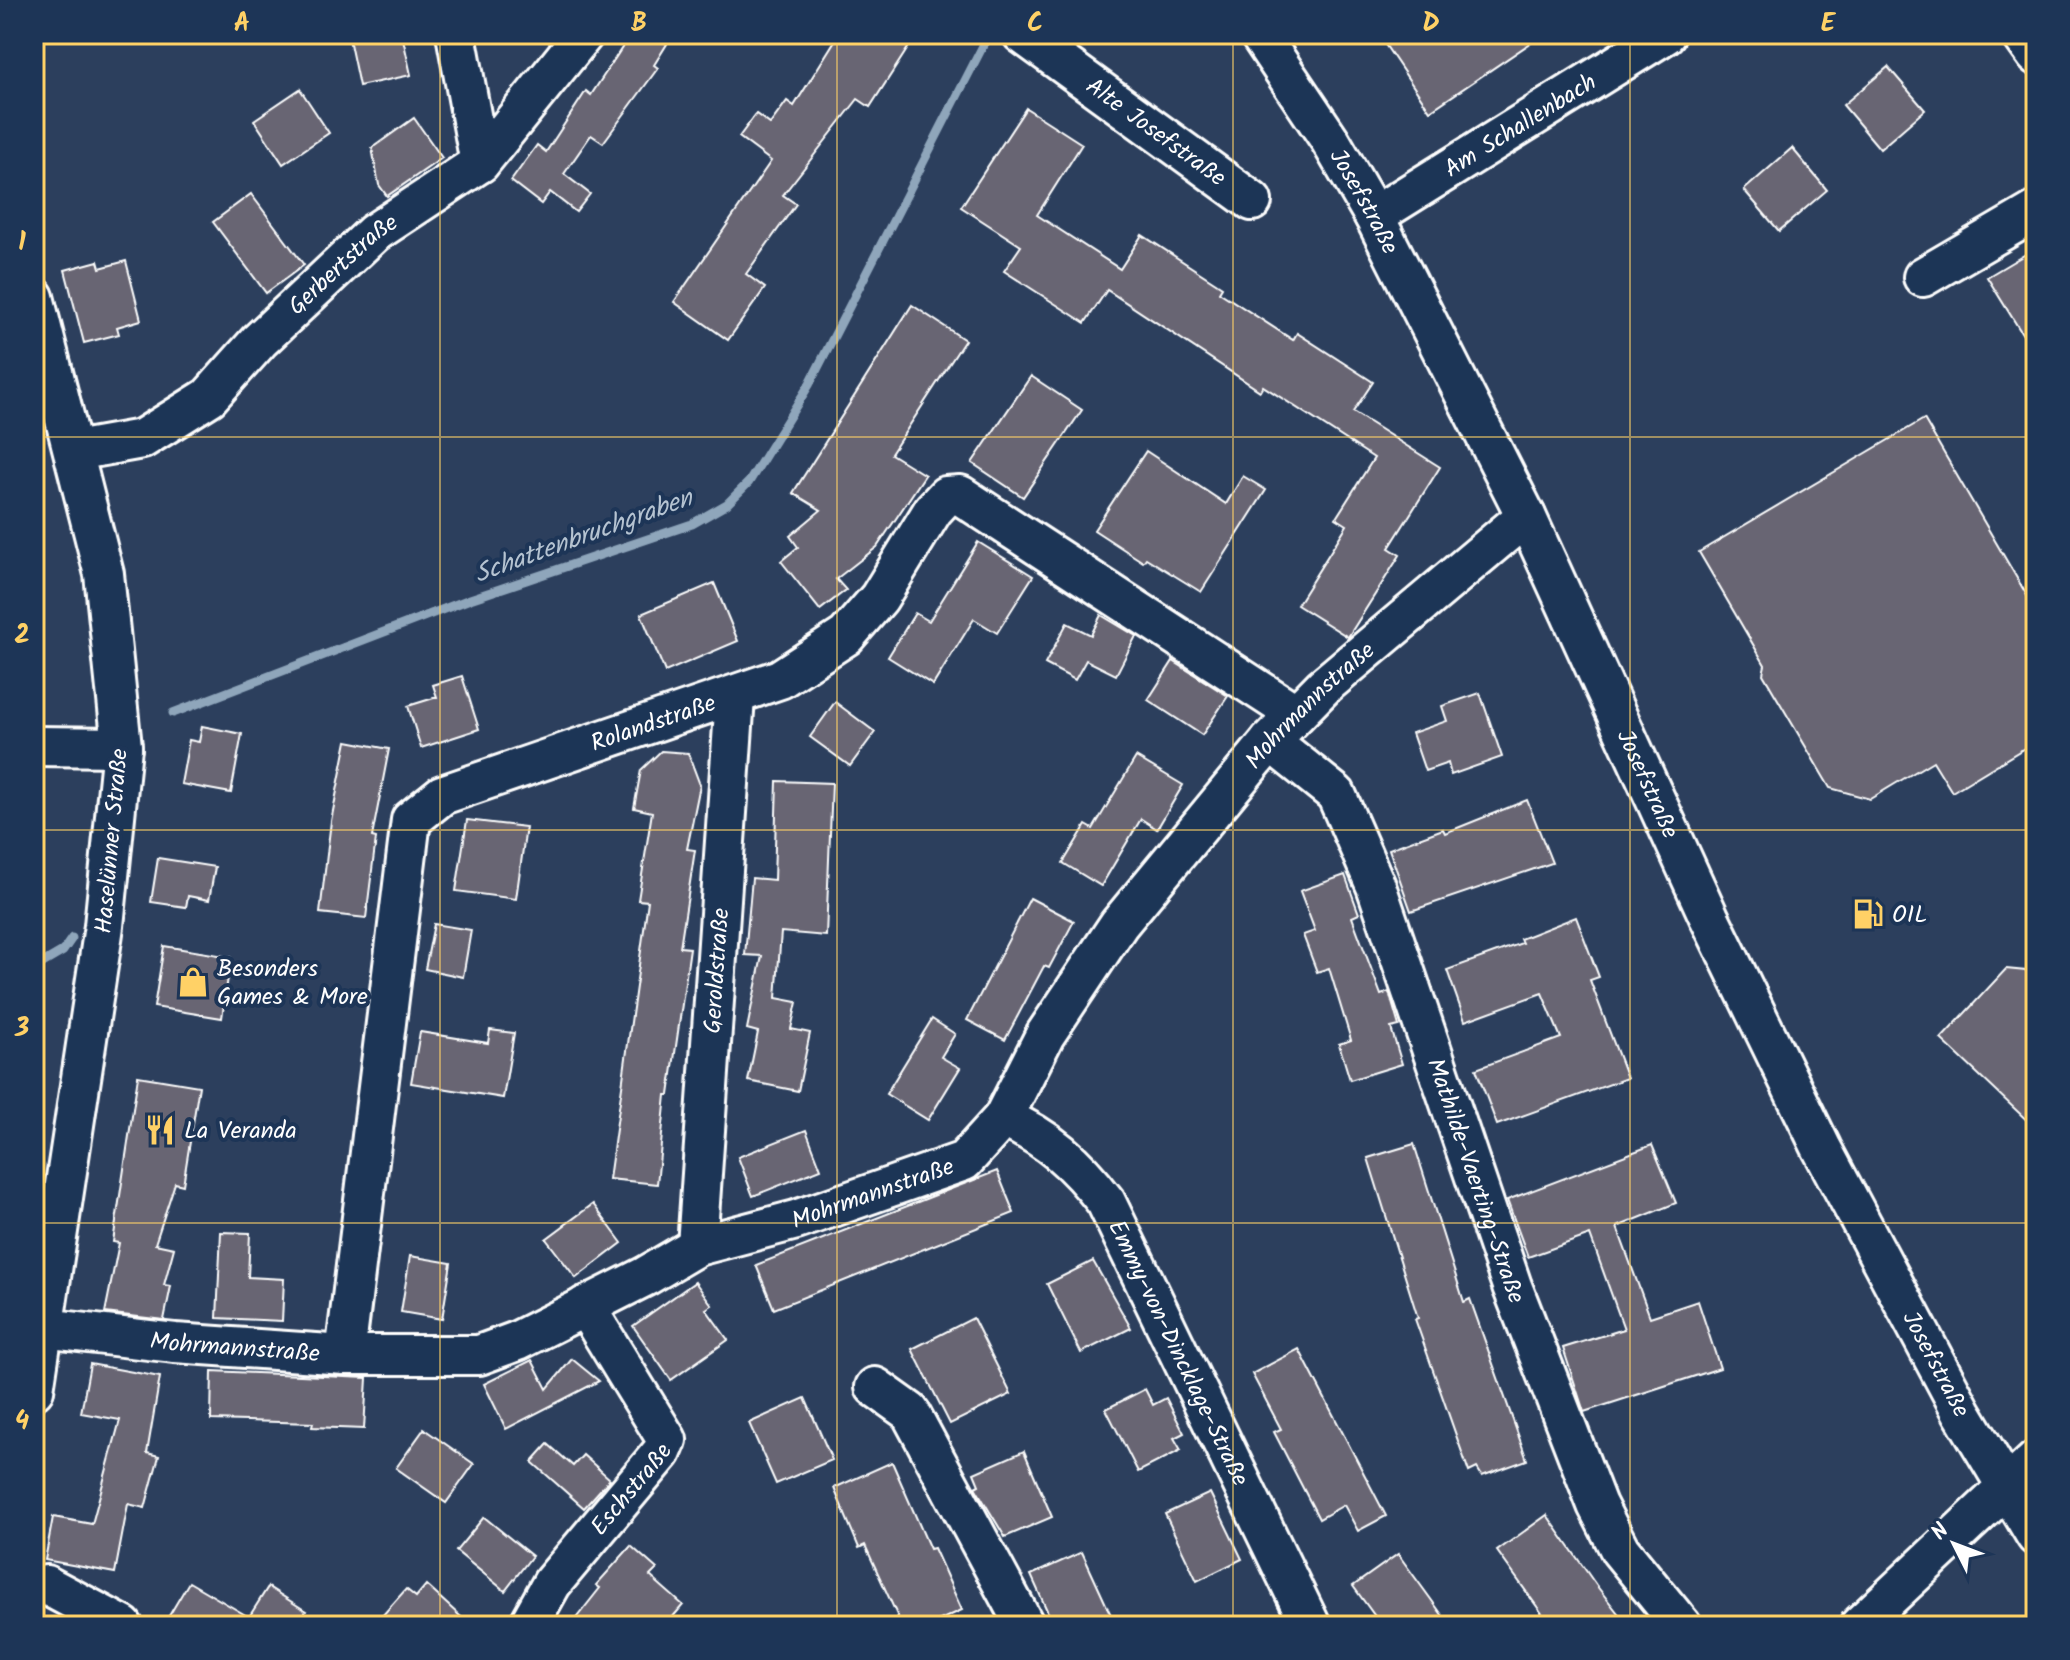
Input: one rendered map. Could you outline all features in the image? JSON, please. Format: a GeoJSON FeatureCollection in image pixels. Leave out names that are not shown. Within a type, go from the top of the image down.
{"type":"FeatureCollection","features":[{"type":"Feature","properties":{"kind":"street"},"geometry":{"type":"LineString","coordinates":[[456,34],[480,163]]}},
{"type":"Feature","properties":{"kind":"street","name":"Gerbertstraße"},"geometry":{"type":"LineString","coordinates":[[75,451],[142,439],[209,397],[259,341],[374,233],[480,163],[584,34]]}},
{"type":"Feature","properties":{"kind":"street","name":"Alte Josefstraße"},"geometry":{"type":"LineString","coordinates":[[1022,34],[1252,201]]}},
{"type":"Feature","properties":{"kind":"street","name":"Josefstraße"},"geometry":{"type":"LineString","coordinates":[[1259,34],[1330,140],[1374,216],[1526,516],[1709,917],[1822,1149],[1962,1412],[2036,1536]]}},
{"type":"Feature","properties":{"kind":"street","name":"Am Schallenbach"},"geometry":{"type":"LineString","coordinates":[[1374,216],[1666,34]]}},
{"type":"Feature","properties":{"kind":"street"},"geometry":{"type":"LineString","coordinates":[[2021,34],[2036,55]]}},
{"type":"Feature","properties":{"kind":"street"},"geometry":{"type":"LineString","coordinates":[[2036,178],[2032,187],[2036,195]]}},
{"type":"Feature","properties":{"kind":"street"},"geometry":{"type":"LineString","coordinates":[[1923,277],[2036,211]]}},
{"type":"Feature","properties":{"kind":"street","name":"Haselünner Straße"},"geometry":{"type":"LineString","coordinates":[[34,297],[104,574],[122,747],[104,926],[39,1328],[34,1390]]}},
{"type":"Feature","properties":{"kind":"street","name":"Rolandstraße"},"geometry":{"type":"LineString","coordinates":[[345,1355],[411,820],[442,795],[735,697],[780,679],[846,636],[879,598],[933,510],[946,496],[960,495],[1296,714]]}},
{"type":"Feature","properties":{"kind":"street","name":"Mohrmannstraße"},"geometry":{"type":"LineString","coordinates":[[39,1328],[345,1355],[479,1355],[517,1341],[697,1246],[796,1220],[964,1161],[1003,1118],[1045,1035],[1076,984],[1119,924],[1270,741],[1296,714],[1526,516]]}},
{"type":"Feature","properties":{"kind":"street","name":"Geroldstraße"},"geometry":{"type":"LineString","coordinates":[[697,1246],[735,697]]}},
{"type":"Feature","properties":{"kind":"street","name":"Mathilde-Vaerting-Straße"},"geometry":{"type":"LineString","coordinates":[[1270,741],[1336,794],[1376,886],[1512,1286],[1597,1505],[1620,1550],[1682,1626]]}},
{"type":"Feature","properties":{"kind":"street"},"geometry":{"type":"LineString","coordinates":[[34,746],[122,747]]}},
{"type":"Feature","properties":{"kind":"street","name":"Emmy-von-Dincklage-Straße"},"geometry":{"type":"LineString","coordinates":[[1003,1118],[1051,1143],[1078,1168],[1106,1202],[1311,1626]]}},
{"type":"Feature","properties":{"kind":"street","name":"Eschstraße"},"geometry":{"type":"LineString","coordinates":[[528,1626],[552,1583],[662,1452],[667,1440],[585,1306]]}},
{"type":"Feature","properties":{"kind":"street"},"geometry":{"type":"LineString","coordinates":[[875,1387],[910,1412],[1025,1626]]}},
{"type":"Feature","properties":{"kind":"street"},"geometry":{"type":"LineString","coordinates":[[1859,1626],[2008,1490],[2036,1460]]}},
{"type":"Feature","properties":{"kind":"street"},"geometry":{"type":"LineString","coordinates":[[46,1585],[123,1626]]}},
{"type":"Feature","properties":{"kind":"building"},"geometry":{"type":"Polygon","coordinates":[[[348,34],[402,34],[411,75],[359,86],[348,34]]]}},
{"type":"Feature","properties":{"kind":"building"},"geometry":{"type":"Polygon","coordinates":[[[631,34],[652,34],[667,44],[654,65],[658,68],[603,143],[591,135],[564,174],[590,194],[576,212],[550,192],[541,204],[511,181],[537,145],[546,152],[586,91],[591,95],[631,34]]]}},
{"type":"Feature","properties":{"kind":"building"},"geometry":{"type":"Polygon","coordinates":[[[839,34],[917,34],[870,107],[858,99],[783,195],[796,204],[746,274],[765,288],[728,340],[674,302],[771,161],[739,137],[756,114],[770,124],[787,101],[794,106],[839,34]]]}},
{"type":"Feature","properties":{"kind":"building"},"geometry":{"type":"Polygon","coordinates":[[[1378,34],[1544,34],[1430,111],[1378,34]]]}},
{"type":"Feature","properties":{"kind":"building"},"geometry":{"type":"Polygon","coordinates":[[[1888,67],[1925,110],[1880,149],[1843,105],[1888,67]]]}},
{"type":"Feature","properties":{"kind":"building"},"geometry":{"type":"Polygon","coordinates":[[[300,89],[329,133],[283,164],[254,120],[300,89]]]}},
{"type":"Feature","properties":{"kind":"building"},"geometry":{"type":"Polygon","coordinates":[[[1026,108],[1082,144],[1037,215],[1120,269],[1142,235],[1222,287],[1219,292],[1293,340],[1297,333],[1373,382],[1353,412],[1440,467],[1389,548],[1400,555],[1348,637],[1297,605],[1347,525],[1336,518],[1374,458],[1263,386],[1260,391],[1107,290],[1085,323],[1004,271],[1021,246],[961,207],[1026,108]]]}},
{"type":"Feature","properties":{"kind":"building"},"geometry":{"type":"Polygon","coordinates":[[[414,118],[442,158],[387,196],[379,185],[372,148],[414,118]]]}},
{"type":"Feature","properties":{"kind":"building"},"geometry":{"type":"Polygon","coordinates":[[[1792,148],[1827,190],[1779,231],[1744,190],[1792,148]]]}},
{"type":"Feature","properties":{"kind":"building"},"geometry":{"type":"Polygon","coordinates":[[[251,194],[304,265],[266,293],[213,222],[251,194]]]}},
{"type":"Feature","properties":{"kind":"building"},"geometry":{"type":"Polygon","coordinates":[[[2036,248],[2036,356],[1987,277],[2036,248]]]}},
{"type":"Feature","properties":{"kind":"building"},"geometry":{"type":"Polygon","coordinates":[[[98,261],[100,268],[126,261],[141,320],[117,327],[119,334],[84,343],[65,270],[98,261]]]}},
{"type":"Feature","properties":{"kind":"building"},"geometry":{"type":"Polygon","coordinates":[[[912,305],[965,340],[891,454],[925,475],[877,547],[836,579],[846,590],[820,610],[781,561],[798,547],[790,536],[821,510],[793,493],[912,305]]]}},
{"type":"Feature","properties":{"kind":"building"},"geometry":{"type":"Polygon","coordinates":[[[1031,376],[1082,410],[1023,497],[972,463],[1031,376]]]}},
{"type":"Feature","properties":{"kind":"building"},"geometry":{"type":"Polygon","coordinates":[[[1924,419],[2036,611],[2036,741],[1952,792],[1933,761],[1870,799],[1830,788],[1763,674],[1765,665],[1699,552],[1924,419]]]}},
{"type":"Feature","properties":{"kind":"building"},"geometry":{"type":"Polygon","coordinates":[[[1146,451],[1226,504],[1243,476],[1266,490],[1201,592],[1146,558],[1143,562],[1094,530],[1146,451]]]}},
{"type":"Feature","properties":{"kind":"building"},"geometry":{"type":"Polygon","coordinates":[[[978,542],[1033,576],[997,633],[974,619],[933,685],[888,657],[915,613],[929,621],[978,542]]]}},
{"type":"Feature","properties":{"kind":"building"},"geometry":{"type":"Polygon","coordinates":[[[714,583],[738,641],[665,672],[641,614],[714,583]]]}},
{"type":"Feature","properties":{"kind":"building"},"geometry":{"type":"Polygon","coordinates":[[[1101,615],[1136,636],[1116,675],[1086,660],[1075,680],[1045,664],[1067,623],[1091,635],[1101,615]]]}},
{"type":"Feature","properties":{"kind":"building"},"geometry":{"type":"Polygon","coordinates":[[[1173,661],[1228,696],[1202,735],[1148,700],[1173,661]]]}},
{"type":"Feature","properties":{"kind":"building"},"geometry":{"type":"Polygon","coordinates":[[[462,676],[479,729],[421,748],[408,706],[437,697],[433,685],[462,676]]]}},
{"type":"Feature","properties":{"kind":"building"},"geometry":{"type":"Polygon","coordinates":[[[1480,693],[1502,757],[1451,775],[1448,763],[1425,771],[1412,733],[1447,721],[1442,706],[1480,693]]]}},
{"type":"Feature","properties":{"kind":"building"},"geometry":{"type":"Polygon","coordinates":[[[835,702],[875,732],[850,766],[810,737],[835,702]]]}},
{"type":"Feature","properties":{"kind":"building"},"geometry":{"type":"Polygon","coordinates":[[[202,726],[242,734],[231,793],[181,784],[189,740],[199,742],[202,726]]]}},
{"type":"Feature","properties":{"kind":"building"},"geometry":{"type":"Polygon","coordinates":[[[347,741],[389,749],[372,837],[376,838],[366,918],[320,913],[331,821],[347,741]]]}},
{"type":"Feature","properties":{"kind":"building"},"geometry":{"type":"Polygon","coordinates":[[[661,751],[688,753],[700,785],[687,849],[695,850],[680,947],[690,948],[669,1095],[666,1095],[657,1184],[609,1179],[648,901],[638,900],[652,812],[634,808],[641,770],[661,751]]]}},
{"type":"Feature","properties":{"kind":"building"},"geometry":{"type":"Polygon","coordinates":[[[1136,757],[1183,785],[1157,829],[1141,819],[1101,886],[1063,863],[1086,825],[1093,829],[1136,757]]]}},
{"type":"Feature","properties":{"kind":"building"},"geometry":{"type":"Polygon","coordinates":[[[777,781],[832,783],[826,936],[781,932],[776,998],[797,1002],[791,1029],[810,1033],[798,1091],[748,1081],[758,1032],[747,1029],[762,956],[745,955],[752,878],[774,880],[777,781]]]}},
{"type":"Feature","properties":{"kind":"building"},"geometry":{"type":"Polygon","coordinates":[[[1527,800],[1552,863],[1411,911],[1389,849],[1443,829],[1445,833],[1527,800]]]}},
{"type":"Feature","properties":{"kind":"building"},"geometry":{"type":"Polygon","coordinates":[[[467,820],[526,827],[516,899],[456,891],[467,820]]]}},
{"type":"Feature","properties":{"kind":"building"},"geometry":{"type":"Polygon","coordinates":[[[158,858],[215,867],[209,900],[188,896],[186,907],[151,902],[158,858]]]}},
{"type":"Feature","properties":{"kind":"building"},"geometry":{"type":"Polygon","coordinates":[[[1345,875],[1359,914],[1352,917],[1381,995],[1389,992],[1399,1026],[1391,1028],[1402,1064],[1350,1080],[1339,1044],[1351,1040],[1329,968],[1317,972],[1303,935],[1315,931],[1300,891],[1345,875]]]}},
{"type":"Feature","properties":{"kind":"building"},"geometry":{"type":"Polygon","coordinates":[[[1030,898],[1074,921],[1049,968],[1044,966],[1005,1040],[967,1020],[1030,898]]]}},
{"type":"Feature","properties":{"kind":"building"},"geometry":{"type":"Polygon","coordinates":[[[1576,917],[1599,977],[1590,980],[1627,1078],[1497,1125],[1476,1069],[1561,1038],[1542,993],[1465,1021],[1447,970],[1522,943],[1520,939],[1576,917]]]}},
{"type":"Feature","properties":{"kind":"building"},"geometry":{"type":"Polygon","coordinates":[[[434,924],[471,930],[463,977],[425,969],[434,924]]]}},
{"type":"Feature","properties":{"kind":"building","name":"Besonders Games & More"},"geometry":{"type":"Polygon","coordinates":[[[164,946],[231,957],[222,1018],[154,1007],[164,946]]]}},
{"type":"Feature","properties":{"kind":"building"},"geometry":{"type":"Polygon","coordinates":[[[2006,969],[2036,972],[2036,1129],[1941,1039],[2006,969]]]}},
{"type":"Feature","properties":{"kind":"building"},"geometry":{"type":"Polygon","coordinates":[[[932,1019],[955,1034],[941,1057],[960,1068],[928,1120],[886,1094],[932,1019]]]}},
{"type":"Feature","properties":{"kind":"building"},"geometry":{"type":"Polygon","coordinates":[[[490,1030],[514,1033],[503,1098],[411,1083],[420,1032],[488,1043],[490,1030]]]}},
{"type":"Feature","properties":{"kind":"building"},"geometry":{"type":"Polygon","coordinates":[[[138,1076],[199,1086],[183,1185],[175,1183],[155,1244],[174,1248],[164,1285],[171,1286],[164,1320],[105,1313],[119,1243],[113,1242],[138,1076]]]}},
{"type":"Feature","properties":{"kind":"building"},"geometry":{"type":"Polygon","coordinates":[[[806,1130],[821,1169],[753,1196],[738,1157],[806,1130]]]}},
{"type":"Feature","properties":{"kind":"building"},"geometry":{"type":"Polygon","coordinates":[[[1414,1144],[1464,1302],[1470,1299],[1527,1460],[1482,1476],[1477,1468],[1469,1472],[1415,1319],[1418,1318],[1368,1158],[1414,1144]]]}},
{"type":"Feature","properties":{"kind":"building"},"geometry":{"type":"Polygon","coordinates":[[[1652,1145],[1676,1203],[1617,1227],[1650,1317],[1698,1301],[1720,1368],[1584,1412],[1563,1348],[1624,1329],[1590,1235],[1528,1257],[1507,1200],[1652,1145]]]}},
{"type":"Feature","properties":{"kind":"building"},"geometry":{"type":"Polygon","coordinates":[[[997,1171],[1014,1213],[774,1309],[756,1265],[997,1171]]]}},
{"type":"Feature","properties":{"kind":"building"},"geometry":{"type":"Polygon","coordinates":[[[593,1204],[622,1243],[576,1278],[546,1239],[593,1204]]]}},
{"type":"Feature","properties":{"kind":"building"},"geometry":{"type":"Polygon","coordinates":[[[221,1232],[250,1233],[248,1277],[284,1279],[282,1321],[217,1318],[221,1232]]]}},
{"type":"Feature","properties":{"kind":"building"},"geometry":{"type":"Polygon","coordinates":[[[410,1256],[451,1263],[442,1319],[401,1312],[410,1256]]]}},
{"type":"Feature","properties":{"kind":"building"},"geometry":{"type":"Polygon","coordinates":[[[1093,1261],[1131,1328],[1081,1353],[1047,1284],[1093,1261]]]}},
{"type":"Feature","properties":{"kind":"building"},"geometry":{"type":"Polygon","coordinates":[[[695,1282],[712,1305],[706,1309],[728,1340],[671,1380],[633,1326],[695,1282]]]}},
{"type":"Feature","properties":{"kind":"building"},"geometry":{"type":"Polygon","coordinates":[[[973,1318],[1011,1394],[950,1424],[912,1349],[973,1318]]]}},
{"type":"Feature","properties":{"kind":"building"},"geometry":{"type":"Polygon","coordinates":[[[1299,1349],[1386,1516],[1358,1531],[1344,1505],[1319,1519],[1274,1432],[1281,1429],[1252,1374],[1299,1349]]]}},
{"type":"Feature","properties":{"kind":"building"},"geometry":{"type":"Polygon","coordinates":[[[572,1359],[599,1381],[506,1429],[484,1384],[532,1360],[547,1389],[572,1359]]]}},
{"type":"Feature","properties":{"kind":"building"},"geometry":{"type":"Polygon","coordinates":[[[90,1364],[160,1377],[147,1453],[159,1456],[145,1508],[128,1504],[115,1573],[45,1560],[53,1517],[92,1524],[120,1420],[81,1413],[90,1364]]]}},
{"type":"Feature","properties":{"kind":"building"},"geometry":{"type":"Polygon","coordinates":[[[212,1371],[367,1378],[364,1429],[312,1427],[313,1423],[211,1420],[212,1371]]]}},
{"type":"Feature","properties":{"kind":"building"},"geometry":{"type":"Polygon","coordinates":[[[1145,1389],[1153,1405],[1166,1398],[1184,1433],[1174,1438],[1181,1450],[1138,1472],[1106,1409],[1145,1389]]]}},
{"type":"Feature","properties":{"kind":"building"},"geometry":{"type":"Polygon","coordinates":[[[805,1398],[832,1460],[776,1484],[749,1423],[805,1398]]]}},
{"type":"Feature","properties":{"kind":"building"},"geometry":{"type":"Polygon","coordinates":[[[424,1429],[474,1464],[446,1503],[396,1468],[424,1429]]]}},
{"type":"Feature","properties":{"kind":"building"},"geometry":{"type":"Polygon","coordinates":[[[548,1444],[573,1466],[583,1455],[610,1479],[584,1508],[532,1462],[548,1444]]]}},
{"type":"Feature","properties":{"kind":"building"},"geometry":{"type":"Polygon","coordinates":[[[1024,1451],[1052,1517],[1005,1537],[975,1487],[979,1485],[974,1473],[1024,1451]]]}},
{"type":"Feature","properties":{"kind":"building"},"geometry":{"type":"Polygon","coordinates":[[[892,1462],[930,1549],[934,1548],[962,1610],[927,1626],[902,1626],[865,1545],[859,1548],[834,1488],[892,1462]]]}},
{"type":"Feature","properties":{"kind":"building"},"geometry":{"type":"Polygon","coordinates":[[[1210,1493],[1242,1559],[1197,1581],[1165,1514],[1210,1493]]]}},
{"type":"Feature","properties":{"kind":"building"},"geometry":{"type":"Polygon","coordinates":[[[1547,1515],[1628,1626],[1551,1626],[1497,1551],[1547,1515]]]}},
{"type":"Feature","properties":{"kind":"building"},"geometry":{"type":"Polygon","coordinates":[[[484,1517],[532,1556],[505,1591],[456,1551],[484,1517]]]}},
{"type":"Feature","properties":{"kind":"building"},"geometry":{"type":"Polygon","coordinates":[[[631,1546],[657,1569],[650,1576],[683,1605],[665,1626],[570,1626],[600,1588],[596,1585],[631,1546]]]}},
{"type":"Feature","properties":{"kind":"building"},"geometry":{"type":"Polygon","coordinates":[[[1082,1552],[1116,1626],[1054,1626],[1031,1575],[1082,1552]]]}},
{"type":"Feature","properties":{"kind":"building"},"geometry":{"type":"Polygon","coordinates":[[[1398,1554],[1450,1626],[1382,1626],[1353,1586],[1398,1554]]]}},
{"type":"Feature","properties":{"kind":"building"},"geometry":{"type":"Polygon","coordinates":[[[189,1582],[249,1617],[268,1587],[306,1611],[297,1626],[163,1626],[189,1582]]]}},
{"type":"Feature","properties":{"kind":"building"},"geometry":{"type":"Polygon","coordinates":[[[426,1585],[471,1626],[373,1626],[406,1589],[416,1597],[426,1585]]]}},
{"type":"Feature","properties":{"kind":"waterway","name":"Schattenbruchgraben"},"geometry":{"type":"LineString","coordinates":[[173,713],[470,599],[692,524],[727,504],[749,482],[809,385],[989,34]]}},
{"type":"Feature","properties":{"kind":"waterway"},"geometry":{"type":"LineString","coordinates":[[34,968],[63,951],[72,938]]}},
{"type":"Feature","properties":{"kind":"place","name":"OIL"},"geometry":{"type":"Point","coordinates":[1868,914]}},
{"type":"Feature","properties":{"kind":"place","name":"Besonders Games & More"},"geometry":{"type":"Point","coordinates":[193,982]}},
{"type":"Feature","properties":{"kind":"place","name":"La Veranda"},"geometry":{"type":"Point","coordinates":[160,1130]}}]}
